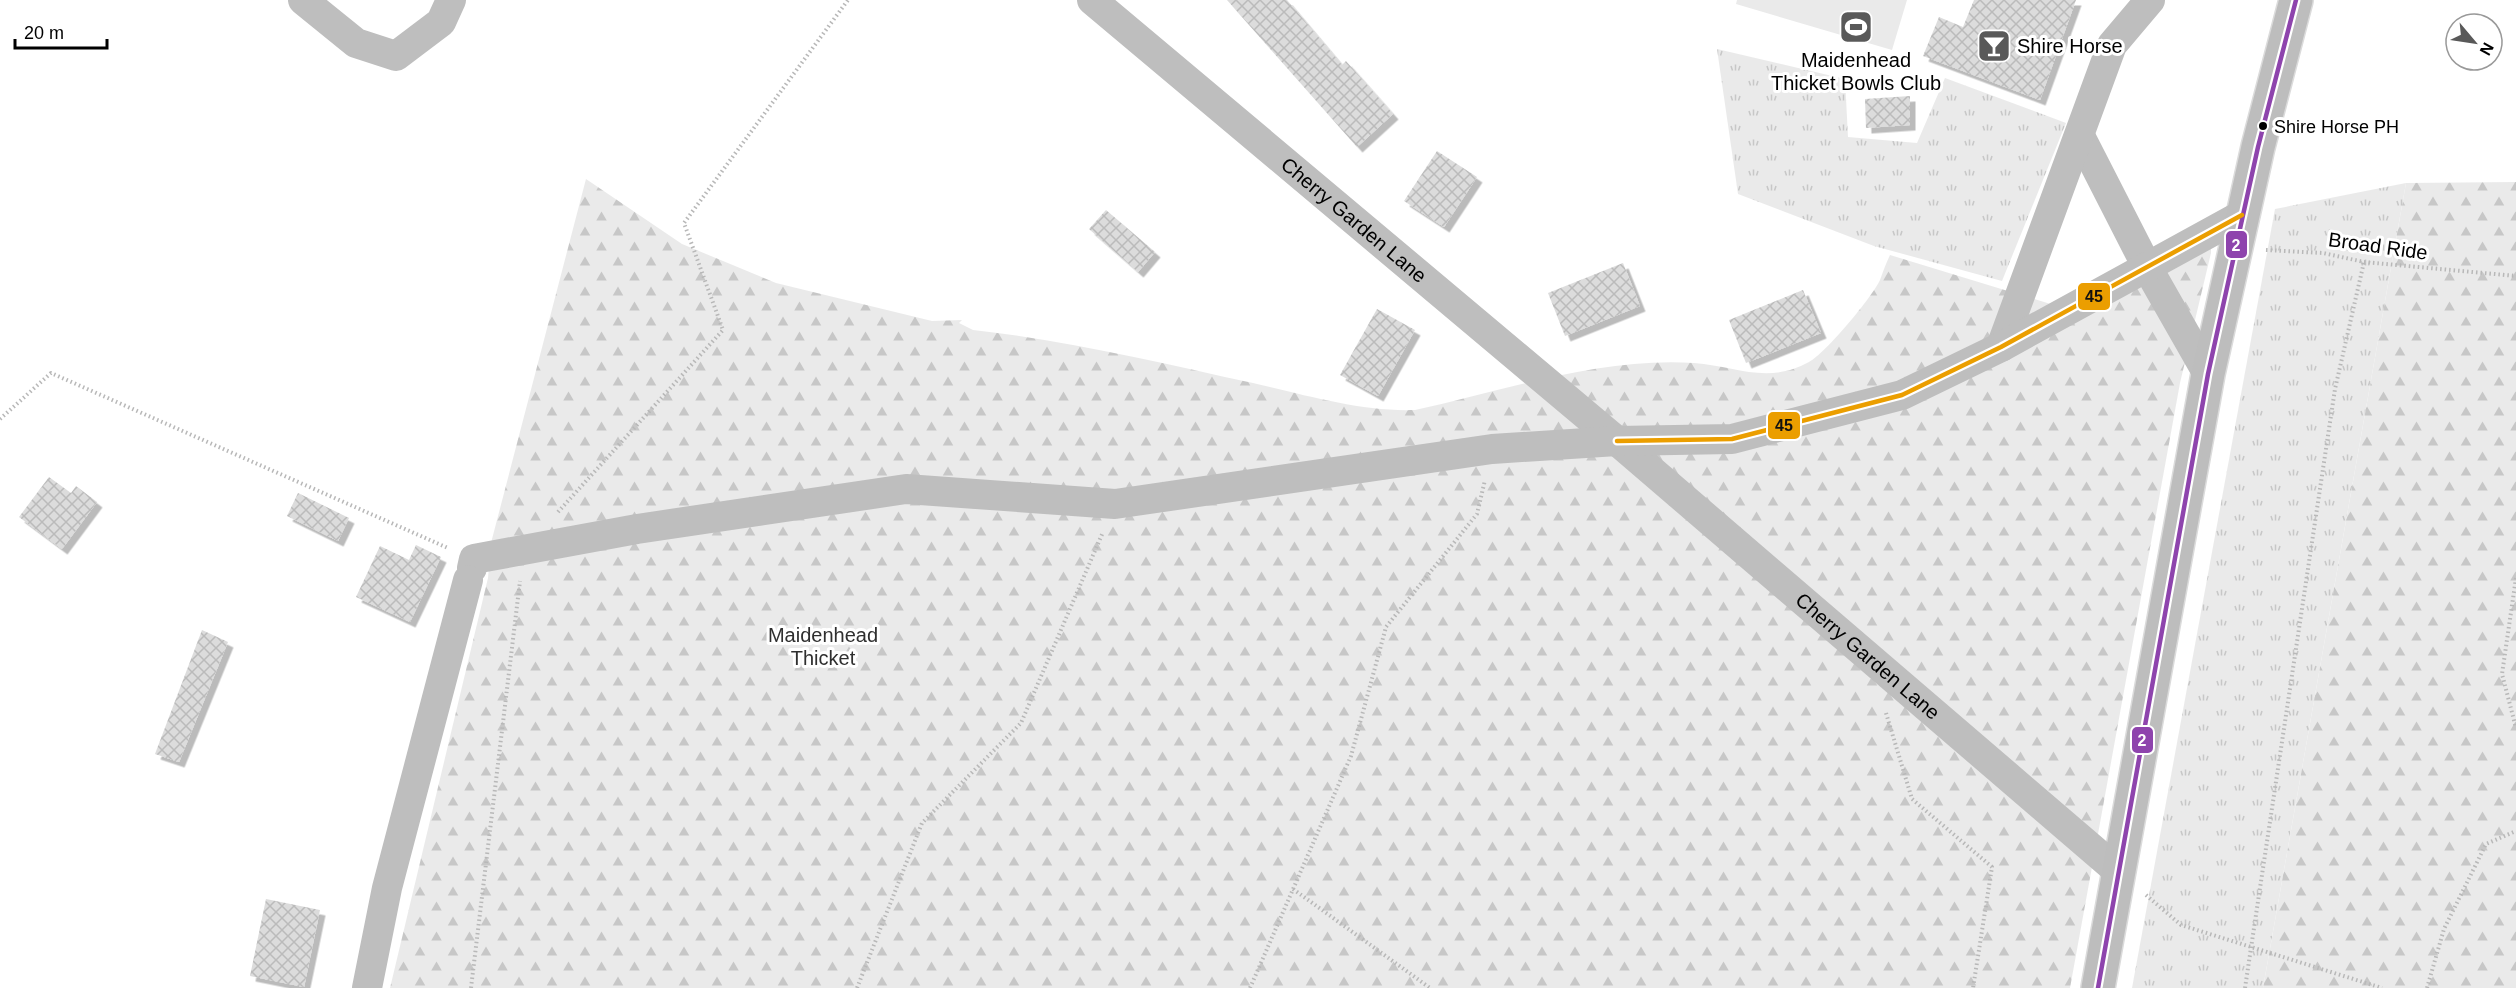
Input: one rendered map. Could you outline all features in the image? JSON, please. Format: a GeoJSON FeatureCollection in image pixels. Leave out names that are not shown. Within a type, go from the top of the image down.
{"type":"FeatureCollection","features":[{"type":"Feature","properties":{"kind":"main road"},"geometry":{"type":"LineString","coordinates":[[2098,988],[2208,374],[2242,215],[2296,0]]}},
{"type":"Feature","properties":{"kind":"street"},"geometry":{"type":"LineString","coordinates":[[317,5],[356,43],[396,56],[441,22],[451,0]]}},
{"type":"Feature","properties":{"kind":"street","name":"Cherry Garden Lane"},"geometry":{"type":"LineString","coordinates":[[1092,0],[1617,441],[2118,871]]}},
{"type":"Feature","properties":{"kind":"street"},"geometry":{"type":"LineString","coordinates":[[2001,347],[2112,45],[2150,0]]}},
{"type":"Feature","properties":{"kind":"street"},"geometry":{"type":"LineString","coordinates":[[2080,136],[2147,267],[2208,374]]}},
{"type":"Feature","properties":{"kind":"street"},"geometry":{"type":"LineString","coordinates":[[367,988],[387,888],[471,569],[524,549],[637,529],[906,489],[1115,504],[1492,449],[1617,441],[1732,440],[1902,395],[2001,347],[2242,215]]}},
{"type":"Feature","properties":{"kind":"path"},"geometry":{"type":"LineString","coordinates":[[556,514],[723,330],[684,223],[848,0]]}},
{"type":"Feature","properties":{"kind":"path","name":"Broad Ride"},"geometry":{"type":"LineString","coordinates":[[2235,248],[2323,253],[2364,262],[2516,276]]}},
{"type":"Feature","properties":{"kind":"path"},"geometry":{"type":"LineString","coordinates":[[2245,988],[2253,947],[2335,389],[2364,262]]}},
{"type":"Feature","properties":{"kind":"path"},"geometry":{"type":"LineString","coordinates":[[0,419],[51,373],[471,569]]}},
{"type":"Feature","properties":{"kind":"path"},"geometry":{"type":"LineString","coordinates":[[1250,988],[1351,756],[1386,627],[1477,514],[1492,449]]}},
{"type":"Feature","properties":{"kind":"path"},"geometry":{"type":"LineString","coordinates":[[857,988],[922,823],[1021,723],[1115,504]]}},
{"type":"Feature","properties":{"kind":"path"},"geometry":{"type":"LineString","coordinates":[[471,988],[524,549]]}},
{"type":"Feature","properties":{"kind":"path"},"geometry":{"type":"LineString","coordinates":[[2516,578],[2502,674],[2516,728]]}},
{"type":"Feature","properties":{"kind":"path"},"geometry":{"type":"LineString","coordinates":[[1890,675],[1881,696],[1912,799],[1992,867],[1973,988]]}},
{"type":"Feature","properties":{"kind":"path"},"geometry":{"type":"LineString","coordinates":[[2427,988],[2444,929],[2486,844],[2516,831]]}},
{"type":"Feature","properties":{"kind":"path"},"geometry":{"type":"LineString","coordinates":[[2118,871],[2181,925],[2382,988]]}},
{"type":"Feature","properties":{"kind":"path"},"geometry":{"type":"LineString","coordinates":[[1293,889],[1430,988]]}},
{"type":"Feature","properties":{"kind":"green space","name":"Maidenhead Thicket Bowls Club"},"geometry":{"type":"Polygon","coordinates":[[[1737,0],[1907,0],[1892,50],[1736,4],[1737,0]]]}},
{"type":"Feature","properties":{"kind":"green space"},"geometry":{"type":"Polygon","coordinates":[[[1717,49],[1845,79],[1848,137],[1917,143],[1945,78],[2066,123],[2002,281],[1874,246],[1738,194],[1717,49]]]}},
{"type":"Feature","properties":{"kind":"green space","name":"Maidenhead Thicket"},"geometry":{"type":"Polygon","coordinates":[[[586,179],[682,244],[776,283],[932,321],[962,320],[959,323],[973,330],[1079,346],[1334,402],[1395,410],[1415,410],[1553,377],[1623,365],[1659,362],[1694,363],[1765,373],[1794,369],[1816,357],[1859,311],[1876,288],[1890,255],[2057,306],[2211,222],[2211,253],[2180,383],[2070,988],[390,988],[488,578],[491,543],[586,179]]]}},
{"type":"Feature","properties":{"kind":"green space"},"geometry":{"type":"Polygon","coordinates":[[[2516,182],[2516,988],[2263,988],[2406,183],[2516,182]]]}},
{"type":"Feature","properties":{"kind":"green space"},"geometry":{"type":"Polygon","coordinates":[[[2406,183],[2263,988],[2132,988],[2275,209],[2406,183]]]}},
{"type":"Feature","properties":{"kind":"building"},"geometry":{"type":"Polygon","coordinates":[[[1227,0],[1287,0],[1342,65],[1346,61],[1393,114],[1357,147],[1227,0]]]}},
{"type":"Feature","properties":{"kind":"building","name":"Shire Horse"},"geometry":{"type":"Polygon","coordinates":[[[1974,0],[2076,0],[2040,100],[1923,56],[1939,17],[1963,27],[1974,0]]]}},
{"type":"Feature","properties":{"kind":"building"},"geometry":{"type":"Polygon","coordinates":[[[1910,96],[1910,125],[1866,128],[1865,99],[1910,96]]]}},
{"type":"Feature","properties":{"kind":"building"},"geometry":{"type":"Polygon","coordinates":[[[1437,151],[1477,177],[1444,227],[1404,201],[1437,151]]]}},
{"type":"Feature","properties":{"kind":"building"},"geometry":{"type":"Polygon","coordinates":[[[1106,210],[1155,252],[1138,272],[1089,229],[1106,210]]]}},
{"type":"Feature","properties":{"kind":"building"},"geometry":{"type":"Polygon","coordinates":[[[1623,263],[1640,306],[1565,336],[1548,293],[1623,263]]]}},
{"type":"Feature","properties":{"kind":"building"},"geometry":{"type":"Polygon","coordinates":[[[1803,290],[1821,333],[1746,363],[1729,320],[1803,290]]]}},
{"type":"Feature","properties":{"kind":"building"},"geometry":{"type":"Polygon","coordinates":[[[1377,309],[1415,330],[1378,396],[1340,375],[1377,309]]]}},
{"type":"Feature","properties":{"kind":"building"},"geometry":{"type":"Polygon","coordinates":[[[49,477],[71,493],[76,486],[97,502],[62,549],[19,517],[49,477]]]}},
{"type":"Feature","properties":{"kind":"building"},"geometry":{"type":"Polygon","coordinates":[[[298,493],[349,518],[338,541],[287,516],[298,493]]]}},
{"type":"Feature","properties":{"kind":"building"},"geometry":{"type":"Polygon","coordinates":[[[416,545],[441,557],[410,622],[356,597],[380,546],[409,560],[416,545]]]}},
{"type":"Feature","properties":{"kind":"building"},"geometry":{"type":"Polygon","coordinates":[[[202,630],[228,642],[179,762],[155,754],[202,630]]]}},
{"type":"Feature","properties":{"kind":"building"},"geometry":{"type":"Polygon","coordinates":[[[266,899],[320,910],[304,987],[250,976],[266,899]]]}},
{"type":"Feature","properties":{"kind":"transit line","name":"2"},"geometry":{"type":"LineString","coordinates":[[2098,988],[2208,374],[2258,147],[2296,0]]}},
{"type":"Feature","properties":{"kind":"transit line","name":"45"},"geometry":{"type":"LineString","coordinates":[[1617,441],[1732,439],[1902,395],[2001,347],[2242,215]]}},
{"type":"Feature","properties":{"kind":"place","name":"Maidenhead Thicket Bowls Club"},"geometry":{"type":"Point","coordinates":[1856,27]}},
{"type":"Feature","properties":{"kind":"place","name":"Shire Horse"},"geometry":{"type":"Point","coordinates":[1994,46]}},
{"type":"Feature","properties":{"kind":"place","name":"Shire Horse PH"},"geometry":{"type":"Point","coordinates":[2263,126]}}]}
